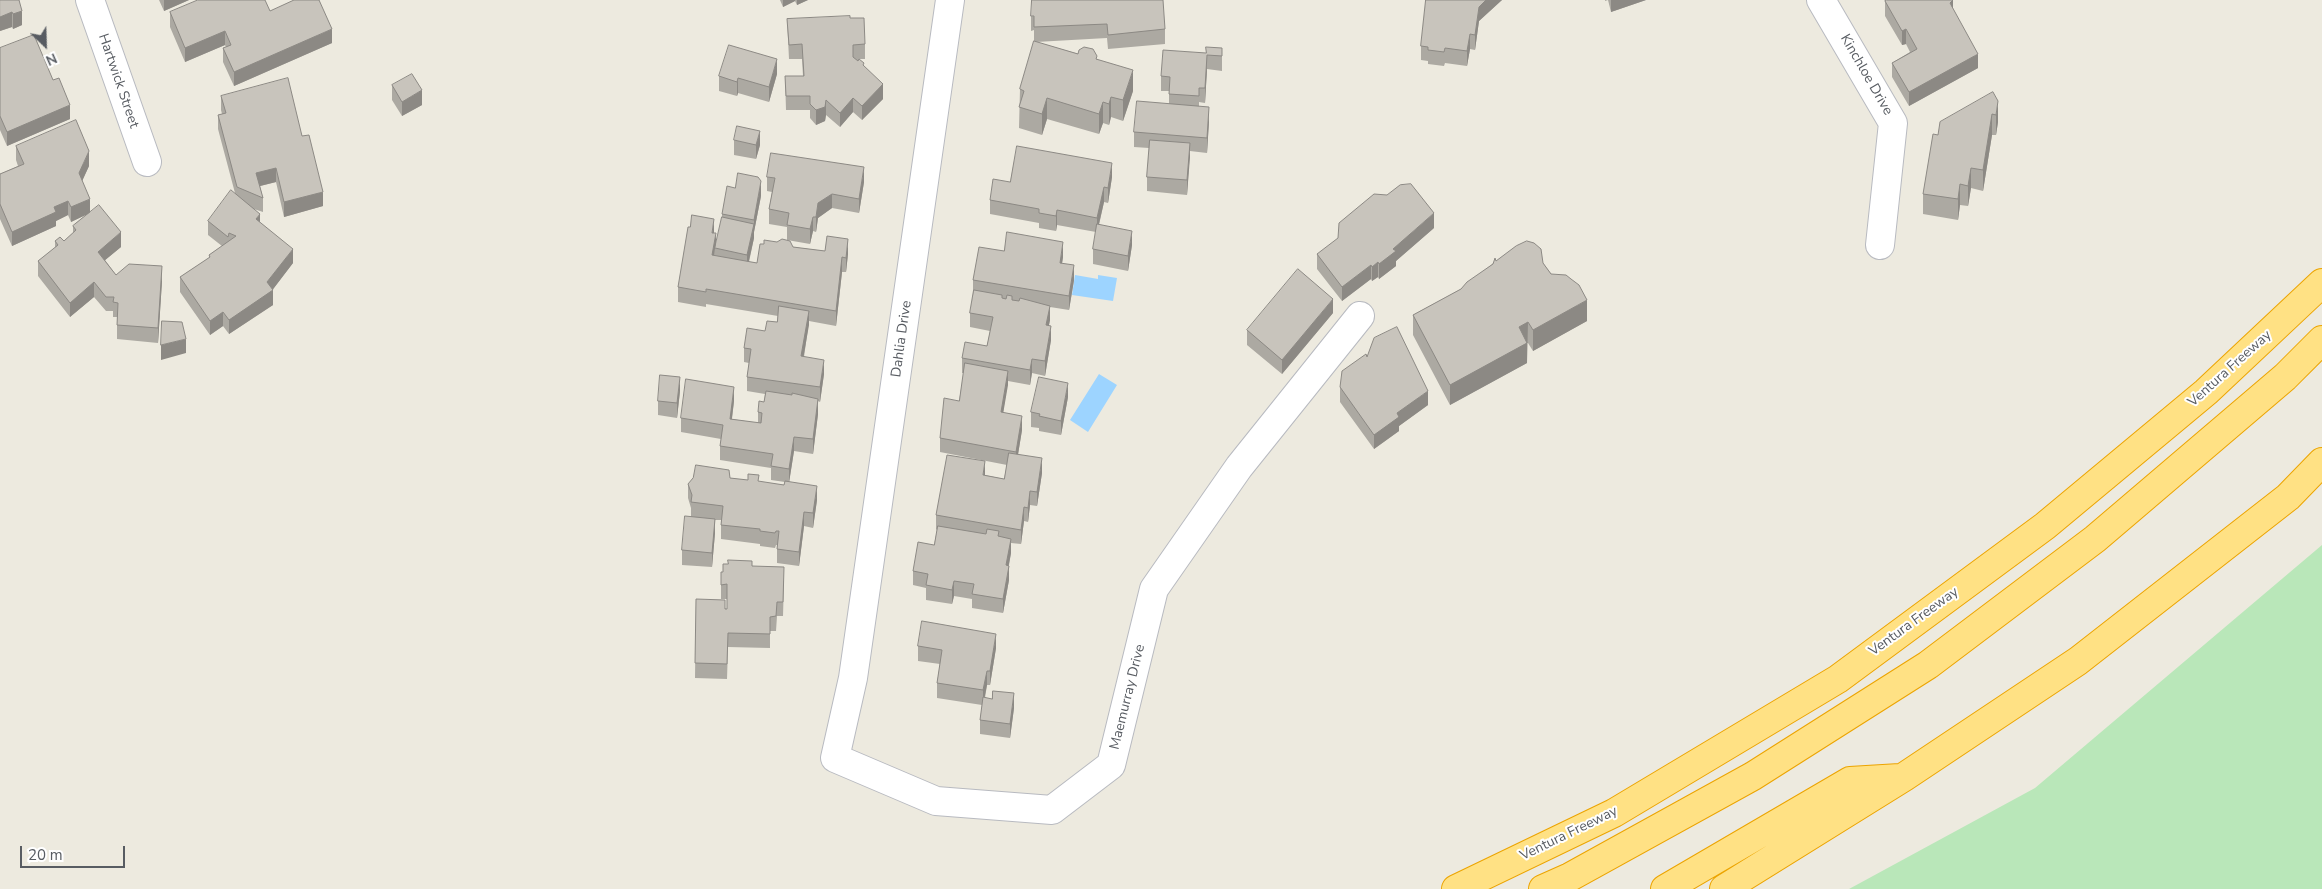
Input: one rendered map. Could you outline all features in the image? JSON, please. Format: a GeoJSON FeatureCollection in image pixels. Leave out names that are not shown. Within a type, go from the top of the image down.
{"type":"FeatureCollection","features":[{"type":"Feature","properties":{"kind":"highway","name":"Ventura Freeway"},"geometry":{"type":"LineString","coordinates":[[1456,889],[1614,812],[1838,679],[2045,526],[2206,392],[2322,283]]}},
{"type":"Feature","properties":{"kind":"highway"},"geometry":{"type":"LineString","coordinates":[[1543,889],[1570,877],[1754,776],[1928,665],[2095,540],[2285,377],[2322,340]]}},
{"type":"Feature","properties":{"kind":"highway"},"geometry":{"type":"LineString","coordinates":[[1724,889],[1904,777],[2078,661],[2288,497],[2322,462]]}},
{"type":"Feature","properties":{"kind":"highway"},"geometry":{"type":"LineString","coordinates":[[1665,889],[1850,781],[1904,777]]}},
{"type":"Feature","properties":{"kind":"street","name":"Hartwick Street"},"geometry":{"type":"LineString","coordinates":[[90,0],[147,162]]}},
{"type":"Feature","properties":{"kind":"street","name":"Dahlia Drive"},"geometry":{"type":"LineString","coordinates":[[853,678],[950,0]]}},
{"type":"Feature","properties":{"kind":"street","name":"Kinchloe Drive"},"geometry":{"type":"LineString","coordinates":[[1821,0],[1893,123],[1880,245]]}},
{"type":"Feature","properties":{"kind":"street","name":"Maemurray Drive"},"geometry":{"type":"LineString","coordinates":[[853,678],[835,758],[936,800],[1052,810],[1111,764],[1154,589],[1239,467],[1360,316]]}},
{"type":"Feature","properties":{"kind":"green space"},"geometry":{"type":"Polygon","coordinates":[[[2322,545],[2322,889],[1849,889],[2035,788],[2322,545]]]}},
{"type":"Feature","properties":{"kind":"water"},"geometry":{"type":"Polygon","coordinates":[[[1075,275],[1098,279],[1098,275],[1117,278],[1113,301],[1072,295],[1075,275]]]}},
{"type":"Feature","properties":{"kind":"water"},"geometry":{"type":"Polygon","coordinates":[[[1099,374],[1117,385],[1088,432],[1070,420],[1099,374]]]}},
{"type":"Feature","properties":{"kind":"building"},"geometry":{"type":"Polygon","coordinates":[[[0,0],[19,0],[22,11],[13,14],[12,12],[0,17],[0,0]]]}},
{"type":"Feature","properties":{"kind":"building"},"geometry":{"type":"Polygon","coordinates":[[[198,0],[265,0],[270,11],[294,0],[319,0],[332,29],[234,72],[223,48],[231,45],[225,31],[185,48],[170,12],[198,0]]]}},
{"type":"Feature","properties":{"kind":"building"},"geometry":{"type":"Polygon","coordinates":[[[1032,0],[1163,0],[1165,29],[1108,35],[1107,24],[1034,27],[1034,16],[1031,16],[1032,0]]]}},
{"type":"Feature","properties":{"kind":"building"},"geometry":{"type":"Polygon","coordinates":[[[1426,0],[1486,0],[1479,7],[1475,35],[1470,34],[1467,51],[1445,48],[1444,52],[1428,50],[1428,47],[1421,46],[1426,0]]]}},
{"type":"Feature","properties":{"kind":"building"},"geometry":{"type":"Polygon","coordinates":[[[1953,0],[1950,3],[1978,54],[1909,92],[1892,63],[1917,49],[1906,29],[1902,31],[1885,1],[1953,0]]]}},
{"type":"Feature","properties":{"kind":"building"},"geometry":{"type":"Polygon","coordinates":[[[850,16],[850,18],[864,18],[865,44],[853,45],[853,57],[864,63],[863,65],[883,84],[862,106],[853,98],[840,113],[826,100],[825,107],[816,110],[810,104],[810,96],[786,96],[785,76],[804,76],[802,44],[789,45],[787,19],[850,16]]]}},
{"type":"Feature","properties":{"kind":"building"},"geometry":{"type":"Polygon","coordinates":[[[34,35],[53,80],[59,78],[70,105],[7,132],[0,116],[0,48],[34,35]]]}},
{"type":"Feature","properties":{"kind":"building"},"geometry":{"type":"Polygon","coordinates":[[[1034,41],[1078,54],[1079,50],[1084,47],[1093,49],[1097,56],[1096,59],[1133,70],[1123,100],[1111,97],[1109,104],[1103,102],[1099,114],[1047,98],[1042,114],[1019,107],[1024,91],[1020,89],[1034,41]]]}},
{"type":"Feature","properties":{"kind":"building"},"geometry":{"type":"Polygon","coordinates":[[[729,45],[777,59],[769,87],[738,78],[737,82],[719,76],[729,45]]]}},
{"type":"Feature","properties":{"kind":"building"},"geometry":{"type":"Polygon","coordinates":[[[1206,47],[1222,48],[1222,56],[1207,55],[1205,88],[1199,88],[1199,96],[1169,94],[1170,77],[1161,76],[1163,50],[1206,53],[1206,47]]]}},
{"type":"Feature","properties":{"kind":"building"},"geometry":{"type":"Polygon","coordinates":[[[412,74],[422,90],[402,102],[392,85],[412,74]]]}},
{"type":"Feature","properties":{"kind":"building"},"geometry":{"type":"Polygon","coordinates":[[[288,78],[302,136],[309,135],[323,192],[284,202],[276,168],[256,173],[263,198],[237,187],[218,115],[226,113],[221,96],[288,78]]]}},
{"type":"Feature","properties":{"kind":"building"},"geometry":{"type":"Polygon","coordinates":[[[1993,92],[1998,101],[1996,115],[1992,114],[1983,170],[1971,168],[1968,186],[1960,184],[1958,199],[1923,194],[1933,134],[1938,135],[1940,122],[1993,92]]]}},
{"type":"Feature","properties":{"kind":"building"},"geometry":{"type":"Polygon","coordinates":[[[1137,101],[1209,107],[1207,138],[1134,132],[1137,101]]]}},
{"type":"Feature","properties":{"kind":"building"},"geometry":{"type":"Polygon","coordinates":[[[76,120],[89,151],[79,173],[90,199],[71,207],[68,201],[54,207],[56,212],[12,232],[0,204],[0,174],[24,164],[16,146],[76,120]]]}},
{"type":"Feature","properties":{"kind":"building"},"geometry":{"type":"Polygon","coordinates":[[[737,126],[760,131],[756,145],[734,140],[737,126]]]}},
{"type":"Feature","properties":{"kind":"building"},"geometry":{"type":"Polygon","coordinates":[[[1150,140],[1190,143],[1187,180],[1147,177],[1150,140]]]}},
{"type":"Feature","properties":{"kind":"building"},"geometry":{"type":"Polygon","coordinates":[[[1017,146],[1112,163],[1108,188],[1104,187],[1097,218],[1057,210],[1056,216],[1039,213],[1039,209],[990,200],[993,179],[1010,182],[1017,146]]]}},
{"type":"Feature","properties":{"kind":"building"},"geometry":{"type":"Polygon","coordinates":[[[771,153],[864,167],[859,199],[832,194],[818,203],[816,217],[813,217],[810,229],[787,225],[789,213],[769,209],[775,178],[767,177],[771,153]]]}},
{"type":"Feature","properties":{"kind":"building"},"geometry":{"type":"Polygon","coordinates":[[[738,173],[758,177],[761,181],[754,220],[722,214],[727,186],[735,188],[738,173]]]}},
{"type":"Feature","properties":{"kind":"building"},"geometry":{"type":"Polygon","coordinates":[[[1411,184],[1434,213],[1393,249],[1396,251],[1379,264],[1378,262],[1372,267],[1371,265],[1342,287],[1317,254],[1338,238],[1339,223],[1374,194],[1387,195],[1400,185],[1411,184]]]}},
{"type":"Feature","properties":{"kind":"building"},"geometry":{"type":"Polygon","coordinates":[[[231,190],[260,214],[256,219],[293,249],[267,282],[273,290],[229,320],[223,312],[210,321],[180,277],[210,257],[209,255],[236,236],[229,233],[228,237],[208,221],[231,190]]]}},
{"type":"Feature","properties":{"kind":"building"},"geometry":{"type":"Polygon","coordinates":[[[99,205],[121,232],[98,252],[116,275],[129,264],[162,266],[158,328],[117,325],[118,303],[113,302],[114,297],[106,297],[94,282],[70,303],[38,261],[58,245],[55,241],[60,237],[64,241],[76,230],[73,226],[99,205]]]}},
{"type":"Feature","properties":{"kind":"building"},"geometry":{"type":"Polygon","coordinates":[[[692,215],[714,219],[712,233],[716,233],[712,255],[757,263],[760,244],[764,244],[764,240],[777,242],[782,239],[790,241],[793,247],[825,251],[827,236],[848,239],[846,258],[842,257],[836,311],[706,289],[706,292],[678,287],[688,227],[690,227],[692,215]]]}},
{"type":"Feature","properties":{"kind":"building"},"geometry":{"type":"Polygon","coordinates":[[[722,217],[754,224],[747,255],[715,248],[722,217]]]}},
{"type":"Feature","properties":{"kind":"building"},"geometry":{"type":"Polygon","coordinates":[[[1097,224],[1132,231],[1128,256],[1093,249],[1097,224]]]}},
{"type":"Feature","properties":{"kind":"building"},"geometry":{"type":"Polygon","coordinates":[[[1007,232],[1063,242],[1060,263],[1074,265],[1069,296],[973,280],[979,247],[1004,251],[1007,232]]]}},
{"type":"Feature","properties":{"kind":"building"},"geometry":{"type":"Polygon","coordinates":[[[1527,241],[1534,243],[1541,249],[1543,263],[1551,274],[1566,275],[1579,285],[1587,300],[1533,330],[1528,322],[1519,327],[1527,343],[1450,385],[1413,315],[1461,289],[1467,282],[1493,264],[1495,258],[1496,261],[1516,246],[1527,241]]]}},
{"type":"Feature","properties":{"kind":"building"},"geometry":{"type":"Polygon","coordinates":[[[1298,269],[1333,299],[1282,360],[1247,330],[1298,269]]]}},
{"type":"Feature","properties":{"kind":"building"},"geometry":{"type":"Polygon","coordinates":[[[974,290],[1002,295],[1002,298],[1006,299],[1007,295],[1012,296],[1012,300],[1019,301],[1020,298],[1050,306],[1046,325],[1051,326],[1045,361],[1032,359],[1030,370],[962,358],[965,342],[987,346],[993,317],[970,313],[974,290]]]}},
{"type":"Feature","properties":{"kind":"building"},"geometry":{"type":"Polygon","coordinates":[[[779,306],[809,311],[801,356],[824,360],[820,387],[747,377],[751,349],[744,348],[747,328],[765,331],[767,321],[777,322],[779,306]]]}},
{"type":"Feature","properties":{"kind":"building"},"geometry":{"type":"Polygon","coordinates":[[[162,321],[182,322],[186,339],[161,345],[162,321]]]}},
{"type":"Feature","properties":{"kind":"building"},"geometry":{"type":"Polygon","coordinates":[[[1397,327],[1428,391],[1397,413],[1399,417],[1374,435],[1340,387],[1342,371],[1366,354],[1367,357],[1374,338],[1397,327]]]}},
{"type":"Feature","properties":{"kind":"building"},"geometry":{"type":"Polygon","coordinates":[[[965,363],[1008,371],[1001,412],[1022,416],[1016,452],[940,438],[944,398],[959,401],[965,363]]]}},
{"type":"Feature","properties":{"kind":"building"},"geometry":{"type":"Polygon","coordinates":[[[660,375],[680,377],[677,403],[658,401],[660,375]]]}},
{"type":"Feature","properties":{"kind":"building"},"geometry":{"type":"Polygon","coordinates":[[[1039,377],[1068,383],[1061,421],[1039,416],[1040,414],[1031,412],[1039,377]]]}},
{"type":"Feature","properties":{"kind":"building"},"geometry":{"type":"Polygon","coordinates":[[[686,379],[734,387],[730,419],[761,423],[762,413],[758,412],[759,401],[764,402],[766,391],[792,395],[792,393],[818,399],[813,439],[794,437],[789,469],[771,466],[773,454],[720,446],[723,425],[681,418],[686,379]]]}},
{"type":"Feature","properties":{"kind":"building"},"geometry":{"type":"Polygon","coordinates":[[[1009,453],[1042,458],[1037,492],[1030,491],[1028,508],[1024,507],[1021,530],[936,515],[947,455],[985,461],[983,475],[1004,479],[1009,453]]]}},
{"type":"Feature","properties":{"kind":"building"},"geometry":{"type":"Polygon","coordinates":[[[696,465],[729,470],[730,478],[748,480],[748,474],[759,475],[758,481],[784,485],[785,481],[817,486],[813,513],[804,512],[799,552],[777,549],[779,531],[775,533],[760,531],[760,529],[721,525],[723,506],[691,502],[692,495],[688,484],[693,478],[696,465]]]}},
{"type":"Feature","properties":{"kind":"building"},"geometry":{"type":"Polygon","coordinates":[[[685,516],[715,519],[712,553],[682,550],[685,516]]]}},
{"type":"Feature","properties":{"kind":"building"},"geometry":{"type":"Polygon","coordinates":[[[938,526],[986,534],[987,529],[999,531],[998,536],[1011,539],[1006,565],[1009,566],[1003,599],[972,594],[974,584],[954,581],[952,590],[926,585],[928,574],[913,571],[918,542],[934,545],[938,526]]]}},
{"type":"Feature","properties":{"kind":"building"},"geometry":{"type":"Polygon","coordinates":[[[728,560],[752,561],[752,566],[784,567],[783,602],[777,602],[776,616],[770,617],[770,634],[728,633],[727,664],[695,663],[696,599],[725,600],[725,609],[727,609],[727,584],[721,585],[721,572],[723,572],[723,564],[728,564],[728,560]]]}},
{"type":"Feature","properties":{"kind":"building"},"geometry":{"type":"Polygon","coordinates":[[[922,621],[996,634],[990,671],[987,671],[983,690],[937,683],[942,650],[918,646],[922,621]]]}},
{"type":"Feature","properties":{"kind":"building"},"geometry":{"type":"Polygon","coordinates":[[[993,691],[1014,693],[1010,724],[980,720],[983,697],[992,699],[993,691]]]}}]}
